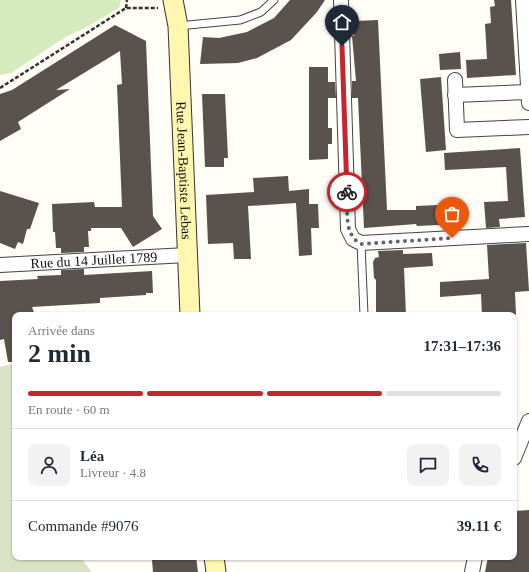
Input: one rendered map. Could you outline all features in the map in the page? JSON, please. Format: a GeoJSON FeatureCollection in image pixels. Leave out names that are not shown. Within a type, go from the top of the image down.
{"type":"FeatureCollection","features":[{"type":"Feature","properties":{"kind":"street"},"geometry":{"type":"LineString","coordinates":[[341,0],[348,229],[353,239],[361,244],[529,234]]}},
{"type":"Feature","properties":{"kind":"street"},"geometry":{"type":"LineString","coordinates":[[455,95],[529,97],[523,0]]}},
{"type":"Feature","properties":{"kind":"street","name":"Rue Jean-Baptiste Lebas"},"geometry":{"type":"LineString","coordinates":[[177,9],[190,312]]}},
{"type":"Feature","properties":{"kind":"street"},"geometry":{"type":"LineString","coordinates":[[454,80],[457,130],[529,127]]}},
{"type":"Feature","properties":{"kind":"street","name":"Rue du 14 Juillet 1789"},"geometry":{"type":"LineString","coordinates":[[0,265],[187,255]]}},
{"type":"Feature","properties":{"kind":"street"},"geometry":{"type":"LineString","coordinates":[[517,449],[523,431]]}},
{"type":"Feature","properties":{"kind":"street"},"geometry":{"type":"LineString","coordinates":[[214,560],[216,572]]}},
{"type":"Feature","properties":{"kind":"street"},"geometry":{"type":"LineString","coordinates":[[472,572],[474,560]]}},
{"type":"Feature","properties":{"kind":"lane"},"geometry":{"type":"LineString","coordinates":[[177,9],[240,20],[261,12],[274,0]]}},
{"type":"Feature","properties":{"kind":"lane"},"geometry":{"type":"LineString","coordinates":[[361,244],[364,312]]}},
{"type":"Feature","properties":{"kind":"path"},"geometry":{"type":"LineString","coordinates":[[126,8],[128,0]]}},
{"type":"Feature","properties":{"kind":"path"},"geometry":{"type":"LineString","coordinates":[[0,88],[126,8],[177,9]]}},
{"type":"Feature","properties":{"kind":"green space"},"geometry":{"type":"Polygon","coordinates":[[[0,0],[121,0],[119,8],[83,29],[67,36],[11,73],[0,75],[0,0]]]}},
{"type":"Feature","properties":{"kind":"green space"},"geometry":{"type":"Polygon","coordinates":[[[12,364],[12,560],[82,560],[92,572],[0,572],[0,367],[12,364]]]}},
{"type":"Feature","properties":{"kind":"building"},"geometry":{"type":"Polygon","coordinates":[[[290,0],[325,0],[317,12],[291,40],[257,58],[238,63],[200,64],[203,37],[219,38],[247,32],[274,18],[290,0]]]}},
{"type":"Feature","properties":{"kind":"building"},"geometry":{"type":"Polygon","coordinates":[[[494,0],[511,0],[516,75],[467,78],[466,60],[487,59],[485,24],[491,23],[490,7],[495,6],[494,0]]]}},
{"type":"Feature","properties":{"kind":"building"},"geometry":{"type":"Polygon","coordinates":[[[378,20],[387,210],[416,210],[416,206],[460,204],[461,224],[417,226],[416,224],[364,228],[358,98],[352,98],[352,81],[356,81],[352,36],[354,36],[354,21],[378,20]]]}},
{"type":"Feature","properties":{"kind":"building"},"geometry":{"type":"Polygon","coordinates":[[[115,25],[146,41],[153,216],[162,229],[133,247],[121,228],[91,228],[91,231],[88,231],[89,247],[84,247],[84,252],[61,253],[61,248],[56,248],[55,232],[53,232],[52,204],[94,202],[95,207],[122,207],[117,85],[122,84],[120,51],[56,90],[70,89],[18,122],[21,129],[0,141],[0,94],[12,90],[115,25]]]}},
{"type":"Feature","properties":{"kind":"building"},"geometry":{"type":"Polygon","coordinates":[[[460,52],[461,69],[440,70],[439,54],[460,52]]]}},
{"type":"Feature","properties":{"kind":"building"},"geometry":{"type":"Polygon","coordinates":[[[309,67],[328,67],[328,82],[335,82],[336,98],[328,98],[328,128],[332,128],[332,144],[328,144],[328,159],[309,160],[309,67]]]}},
{"type":"Feature","properties":{"kind":"building"},"geometry":{"type":"Polygon","coordinates":[[[441,77],[446,150],[426,152],[420,79],[441,77]]]}},
{"type":"Feature","properties":{"kind":"building"},"geometry":{"type":"Polygon","coordinates":[[[202,94],[225,94],[228,158],[224,158],[224,167],[205,167],[202,94]]]}},
{"type":"Feature","properties":{"kind":"building"},"geometry":{"type":"Polygon","coordinates":[[[520,148],[525,217],[499,219],[500,227],[486,228],[484,202],[508,201],[506,167],[445,170],[444,153],[520,148]]]}},
{"type":"Feature","properties":{"kind":"building"},"geometry":{"type":"Polygon","coordinates":[[[288,176],[289,191],[309,189],[309,204],[318,204],[319,228],[311,228],[312,255],[299,256],[296,203],[248,206],[251,259],[234,259],[233,243],[208,244],[206,195],[254,192],[253,178],[288,176]]]}},
{"type":"Feature","properties":{"kind":"building"},"geometry":{"type":"Polygon","coordinates":[[[0,191],[39,203],[30,229],[27,229],[23,244],[18,242],[15,249],[0,243],[0,191]]]}},
{"type":"Feature","properties":{"kind":"building"},"geometry":{"type":"Polygon","coordinates":[[[526,243],[529,291],[515,292],[516,312],[482,312],[481,294],[440,297],[440,282],[489,279],[487,245],[526,243]]]}},
{"type":"Feature","properties":{"kind":"building"},"geometry":{"type":"Polygon","coordinates":[[[403,250],[403,254],[432,253],[433,266],[404,268],[406,312],[376,312],[376,280],[374,278],[373,262],[375,258],[379,257],[378,251],[403,250]]]}},
{"type":"Feature","properties":{"kind":"building"},"geometry":{"type":"Polygon","coordinates":[[[84,269],[84,275],[152,271],[153,293],[146,293],[146,295],[100,298],[100,303],[32,307],[34,312],[12,312],[12,362],[8,362],[4,339],[0,340],[0,281],[38,279],[37,276],[61,275],[61,270],[84,269]]]}},
{"type":"Feature","properties":{"kind":"building"},"geometry":{"type":"Polygon","coordinates":[[[529,510],[529,572],[485,572],[487,560],[517,560],[517,511],[529,510]]]}},
{"type":"Feature","properties":{"kind":"building"},"geometry":{"type":"Polygon","coordinates":[[[152,560],[196,560],[198,572],[153,572],[152,560]]]}},
{"type":"Feature","properties":{"kind":"way so far"},"geometry":{"type":"LineString","coordinates":[[347,192],[348,229],[353,239],[361,244],[452,238]]}},
{"type":"Feature","properties":{"kind":"route"},"geometry":{"type":"LineString","coordinates":[[342,46],[347,192]]}}]}
